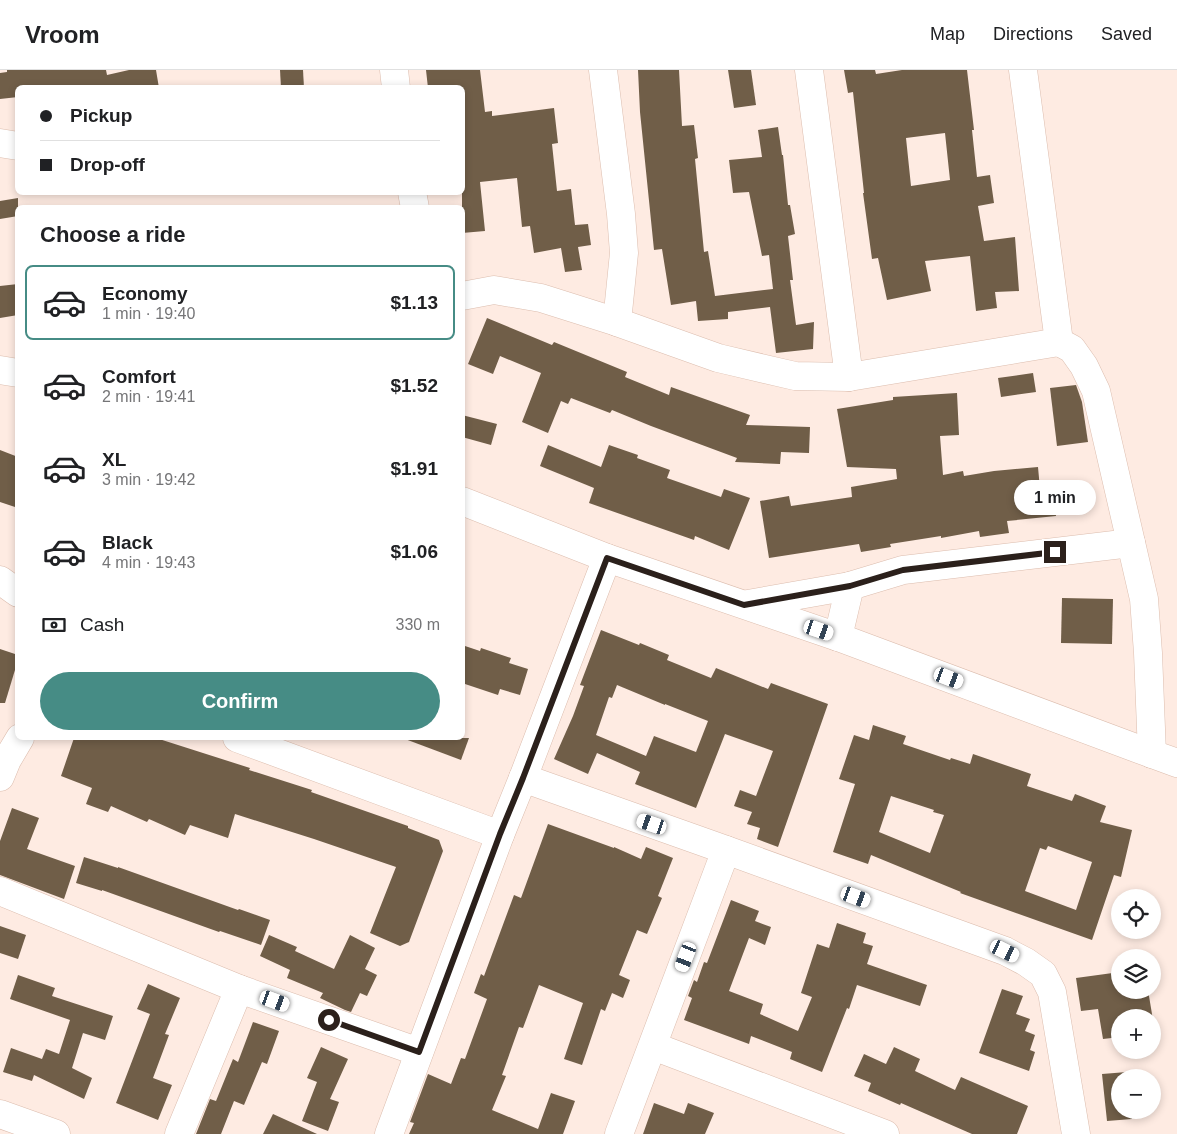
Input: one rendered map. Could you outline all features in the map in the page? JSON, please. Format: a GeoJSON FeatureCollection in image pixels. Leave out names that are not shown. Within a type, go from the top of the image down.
{"type":"FeatureCollection","features":[{"type":"Feature","properties":{"kind":"street"},"geometry":{"type":"LineString","coordinates":[[394,70],[396,85]]}},
{"type":"Feature","properties":{"kind":"street"},"geometry":{"type":"LineString","coordinates":[[602,70],[621,214],[624,253],[618,322]]}},
{"type":"Feature","properties":{"kind":"street"},"geometry":{"type":"LineString","coordinates":[[809,70],[849,377]]}},
{"type":"Feature","properties":{"kind":"street"},"geometry":{"type":"LineString","coordinates":[[1023,70],[1059,342]]}},
{"type":"Feature","properties":{"kind":"street"},"geometry":{"type":"LineString","coordinates":[[0,143],[15,146]]}},
{"type":"Feature","properties":{"kind":"street"},"geometry":{"type":"LineString","coordinates":[[465,295],[494,290],[541,298],[618,322],[718,358],[795,376],[849,377],[1059,342],[1072,349],[1084,366],[1096,391],[1144,599],[1148,653],[1165,759],[838,637],[607,558],[465,502]]}},
{"type":"Feature","properties":{"kind":"street"},"geometry":{"type":"LineString","coordinates":[[0,370],[15,372]]}},
{"type":"Feature","properties":{"kind":"street"},"geometry":{"type":"LineString","coordinates":[[744,605],[850,586],[903,570],[1131,544]]}},
{"type":"Feature","properties":{"kind":"street"},"geometry":{"type":"LineString","coordinates":[[389,1134],[500,834],[607,558]]}},
{"type":"Feature","properties":{"kind":"street"},"geometry":{"type":"LineString","coordinates":[[0,580],[15,591]]}},
{"type":"Feature","properties":{"kind":"street"},"geometry":{"type":"LineString","coordinates":[[838,637],[850,586]]}},
{"type":"Feature","properties":{"kind":"street"},"geometry":{"type":"LineString","coordinates":[[0,777],[19,740]]}},
{"type":"Feature","properties":{"kind":"street"},"geometry":{"type":"LineString","coordinates":[[249,740],[278,745],[500,834]]}},
{"type":"Feature","properties":{"kind":"street"},"geometry":{"type":"LineString","coordinates":[[523,778],[1005,951],[1026,962],[1043,974],[1052,992],[1076,1134]]}},
{"type":"Feature","properties":{"kind":"street"},"geometry":{"type":"LineString","coordinates":[[619,1134],[726,850]]}},
{"type":"Feature","properties":{"kind":"street"},"geometry":{"type":"LineString","coordinates":[[0,891],[239,988],[419,1052]]}},
{"type":"Feature","properties":{"kind":"street"},"geometry":{"type":"LineString","coordinates":[[179,1134],[239,988]]}},
{"type":"Feature","properties":{"kind":"street"},"geometry":{"type":"LineString","coordinates":[[653,1046],[885,1134]]}},
{"type":"Feature","properties":{"kind":"street"},"geometry":{"type":"LineString","coordinates":[[0,1114],[56,1134]]}},
{"type":"Feature","properties":{"kind":"building"},"geometry":{"type":"Polygon","coordinates":[[[7,70],[106,70],[107,75],[129,70],[156,70],[158,85],[15,85],[15,97],[0,99],[0,73],[7,72],[7,70]]]}},
{"type":"Feature","properties":{"kind":"building"},"geometry":{"type":"Polygon","coordinates":[[[280,70],[303,70],[304,85],[281,85],[280,70]]]}},
{"type":"Feature","properties":{"kind":"building"},"geometry":{"type":"Polygon","coordinates":[[[426,70],[480,70],[485,112],[492,111],[492,116],[554,108],[558,143],[552,144],[557,191],[571,189],[575,225],[588,224],[591,245],[578,247],[582,270],[565,272],[561,248],[534,253],[530,226],[522,227],[517,178],[480,182],[485,231],[465,233],[465,205],[462,205],[462,195],[465,195],[465,85],[428,85],[426,70]]]}},
{"type":"Feature","properties":{"kind":"building"},"geometry":{"type":"Polygon","coordinates":[[[638,70],[679,70],[682,126],[694,125],[698,158],[695,159],[704,252],[708,251],[715,296],[773,289],[769,255],[762,256],[749,192],[733,193],[729,160],[762,157],[758,130],[778,127],[788,205],[790,205],[795,234],[788,236],[793,280],[790,280],[796,325],[814,322],[813,349],[776,353],[770,307],[728,312],[728,319],[698,321],[696,301],[671,305],[662,249],[654,250],[640,112],[638,70]]]}},
{"type":"Feature","properties":{"kind":"building"},"geometry":{"type":"Polygon","coordinates":[[[728,70],[751,70],[756,105],[734,108],[728,70]]]}},
{"type":"Feature","properties":{"kind":"building"},"geometry":{"type":"Polygon","coordinates":[[[844,70],[875,70],[876,74],[902,70],[967,70],[977,177],[990,175],[994,203],[978,206],[984,241],[1015,237],[1019,291],[995,292],[997,308],[976,311],[970,256],[925,261],[931,291],[887,300],[878,258],[872,259],[853,92],[848,93],[844,70]],[[945,133],[906,138],[911,186],[950,180],[945,133]]]}},
{"type":"Feature","properties":{"kind":"building"},"geometry":{"type":"Polygon","coordinates":[[[18,198],[18,205],[15,205],[15,216],[0,219],[0,201],[18,198]]]}},
{"type":"Feature","properties":{"kind":"building"},"geometry":{"type":"Polygon","coordinates":[[[15,284],[15,316],[0,318],[0,286],[15,284]]]}},
{"type":"Feature","properties":{"kind":"building"},"geometry":{"type":"Polygon","coordinates":[[[487,318],[552,345],[554,342],[627,372],[625,377],[669,395],[671,387],[750,415],[746,425],[810,427],[809,453],[781,452],[780,464],[735,462],[737,458],[612,410],[610,413],[571,398],[568,404],[561,401],[548,433],[522,422],[541,373],[500,356],[493,374],[468,364],[487,318]]]}},
{"type":"Feature","properties":{"kind":"building"},"geometry":{"type":"Polygon","coordinates":[[[1033,373],[1036,392],[1001,397],[998,378],[1033,373]]]}},
{"type":"Feature","properties":{"kind":"building"},"geometry":{"type":"Polygon","coordinates":[[[1076,385],[1082,402],[1088,442],[1057,446],[1050,388],[1076,385]]]}},
{"type":"Feature","properties":{"kind":"building"},"geometry":{"type":"Polygon","coordinates":[[[957,393],[959,435],[940,436],[943,475],[963,471],[964,476],[1038,467],[1040,489],[1070,486],[1072,506],[1055,507],[1056,516],[1007,521],[1009,533],[980,537],[979,531],[890,544],[891,547],[861,552],[859,544],[769,558],[760,501],[789,496],[791,506],[852,497],[851,487],[897,479],[896,469],[847,467],[837,409],[893,400],[893,397],[957,393]]]}},
{"type":"Feature","properties":{"kind":"building"},"geometry":{"type":"Polygon","coordinates":[[[465,416],[497,424],[491,445],[465,438],[465,416]]]}},
{"type":"Feature","properties":{"kind":"building"},"geometry":{"type":"Polygon","coordinates":[[[548,445],[601,467],[609,445],[638,455],[637,458],[670,470],[667,478],[721,497],[724,489],[750,498],[729,550],[695,536],[694,540],[589,503],[594,488],[540,466],[548,445]]]}},
{"type":"Feature","properties":{"kind":"building"},"geometry":{"type":"Polygon","coordinates":[[[0,450],[15,456],[15,507],[0,502],[0,450]]]}},
{"type":"Feature","properties":{"kind":"building"},"geometry":{"type":"Polygon","coordinates":[[[1062,598],[1113,599],[1112,644],[1061,643],[1062,598]]]}},
{"type":"Feature","properties":{"kind":"building"},"geometry":{"type":"Polygon","coordinates":[[[601,630],[669,655],[667,660],[711,678],[716,668],[768,689],[771,683],[828,704],[778,847],[757,839],[760,828],[747,824],[752,812],[734,806],[740,790],[756,796],[773,751],[725,734],[696,808],[635,784],[640,772],[597,753],[588,774],[554,759],[584,686],[580,685],[601,630]],[[617,685],[612,698],[609,697],[596,735],[646,756],[654,736],[696,752],[708,721],[617,685]]]}},
{"type":"Feature","properties":{"kind":"building"},"geometry":{"type":"Polygon","coordinates":[[[465,646],[480,651],[481,648],[511,658],[509,663],[528,669],[520,695],[500,689],[498,695],[465,684],[465,646]]]}},
{"type":"Feature","properties":{"kind":"building"},"geometry":{"type":"Polygon","coordinates":[[[0,649],[15,654],[15,670],[5,703],[0,703],[0,649]]]}},
{"type":"Feature","properties":{"kind":"building"},"geometry":{"type":"Polygon","coordinates":[[[873,725],[906,736],[903,744],[950,760],[951,758],[970,764],[973,754],[1031,774],[1027,786],[1072,801],[1075,794],[1106,806],[1100,822],[1132,830],[1121,877],[1114,875],[1092,940],[960,893],[871,855],[868,864],[833,852],[855,784],[839,779],[854,735],[869,740],[873,725]],[[891,796],[879,832],[930,853],[944,815],[891,796]],[[1048,846],[1046,850],[1040,848],[1025,891],[1076,910],[1092,862],[1048,846]]]}},
{"type":"Feature","properties":{"kind":"building"},"geometry":{"type":"Polygon","coordinates":[[[465,738],[469,738],[461,760],[408,740],[465,740],[465,738]]]}},
{"type":"Feature","properties":{"kind":"building"},"geometry":{"type":"Polygon","coordinates":[[[73,740],[162,740],[250,768],[249,770],[312,790],[311,792],[408,826],[408,828],[439,840],[443,851],[409,942],[400,946],[370,933],[396,867],[235,814],[228,838],[190,825],[185,835],[149,819],[147,822],[111,806],[108,812],[86,804],[92,788],[61,776],[73,740]]]}},
{"type":"Feature","properties":{"kind":"building"},"geometry":{"type":"Polygon","coordinates":[[[12,808],[39,818],[27,849],[75,866],[64,899],[0,875],[0,841],[12,808]]]}},
{"type":"Feature","properties":{"kind":"building"},"geometry":{"type":"Polygon","coordinates":[[[548,824],[614,847],[641,859],[646,847],[673,858],[658,896],[662,898],[647,934],[637,930],[619,975],[630,980],[623,998],[612,993],[605,1011],[601,1009],[582,1065],[564,1059],[583,1003],[539,985],[523,1028],[519,1027],[502,1075],[506,1076],[492,1110],[538,1129],[551,1093],[575,1101],[563,1134],[409,1134],[414,1123],[410,1122],[428,1074],[451,1084],[461,1058],[465,1059],[487,999],[474,993],[481,974],[484,976],[514,895],[521,898],[548,824]]]}},
{"type":"Feature","properties":{"kind":"building"},"geometry":{"type":"Polygon","coordinates":[[[84,857],[270,920],[261,945],[102,890],[76,883],[84,857]]]}},
{"type":"Feature","properties":{"kind":"building"},"geometry":{"type":"Polygon","coordinates":[[[731,900],[759,911],[755,921],[771,927],[765,945],[749,938],[729,991],[763,1004],[760,1014],[798,1031],[812,997],[801,993],[817,944],[829,948],[837,923],[866,933],[863,943],[873,946],[867,964],[927,985],[920,1006],[857,985],[849,1009],[847,1008],[822,1072],[790,1059],[792,1052],[751,1036],[749,1044],[684,1020],[692,998],[688,996],[694,980],[697,982],[704,962],[707,963],[731,900]]]}},
{"type":"Feature","properties":{"kind":"building"},"geometry":{"type":"Polygon","coordinates":[[[0,926],[26,935],[18,959],[0,953],[0,926]]]}},
{"type":"Feature","properties":{"kind":"building"},"geometry":{"type":"Polygon","coordinates":[[[269,935],[297,947],[295,951],[334,969],[350,935],[375,948],[365,969],[377,975],[367,996],[360,993],[351,1012],[320,998],[323,993],[287,978],[290,970],[260,956],[269,935]]]}},
{"type":"Feature","properties":{"kind":"building"},"geometry":{"type":"Polygon","coordinates":[[[1111,973],[1111,999],[1150,999],[1151,1009],[1111,1009],[1111,1038],[1103,1039],[1098,1009],[1081,1011],[1076,978],[1111,973]]]}},
{"type":"Feature","properties":{"kind":"building"},"geometry":{"type":"Polygon","coordinates":[[[18,975],[55,988],[52,996],[113,1016],[105,1040],[83,1033],[72,1068],[92,1078],[84,1099],[34,1075],[32,1081],[3,1072],[11,1048],[42,1059],[46,1049],[59,1054],[70,1020],[10,999],[18,975]]]}},
{"type":"Feature","properties":{"kind":"building"},"geometry":{"type":"Polygon","coordinates":[[[148,984],[180,998],[165,1034],[169,1035],[153,1078],[172,1085],[158,1120],[116,1103],[150,1014],[137,1009],[148,984]]]}},
{"type":"Feature","properties":{"kind":"building"},"geometry":{"type":"Polygon","coordinates":[[[1002,989],[1023,996],[1016,1014],[1030,1019],[1025,1031],[1035,1035],[1030,1050],[1035,1052],[1029,1071],[979,1053],[1002,989]]]}},
{"type":"Feature","properties":{"kind":"building"},"geometry":{"type":"Polygon","coordinates":[[[253,1022],[279,1031],[267,1064],[262,1062],[244,1105],[234,1101],[221,1134],[196,1134],[210,1099],[216,1101],[233,1059],[238,1062],[253,1022]]]}},
{"type":"Feature","properties":{"kind":"building"},"geometry":{"type":"Polygon","coordinates":[[[321,1047],[348,1059],[330,1099],[339,1102],[328,1131],[302,1121],[317,1082],[307,1078],[321,1047]]]}},
{"type":"Feature","properties":{"kind":"building"},"geometry":{"type":"Polygon","coordinates":[[[894,1047],[920,1059],[915,1071],[955,1090],[961,1077],[1028,1106],[1017,1134],[972,1134],[901,1103],[900,1105],[868,1091],[871,1083],[854,1076],[864,1054],[886,1064],[894,1047]]]}},
{"type":"Feature","properties":{"kind":"building"},"geometry":{"type":"Polygon","coordinates":[[[1111,1073],[1111,1119],[1132,1119],[1107,1121],[1102,1074],[1111,1073]]]}},
{"type":"Feature","properties":{"kind":"building"},"geometry":{"type":"Polygon","coordinates":[[[654,1103],[684,1114],[688,1103],[714,1113],[705,1134],[643,1134],[654,1103]]]}},
{"type":"Feature","properties":{"kind":"building"},"geometry":{"type":"Polygon","coordinates":[[[273,1114],[317,1134],[263,1134],[273,1114]]]}},
{"type":"Feature","properties":{"kind":"route"},"geometry":{"type":"LineString","coordinates":[[329,1020],[419,1052],[500,834],[607,558],[744,605],[850,586],[903,570],[1055,552]]}}]}
